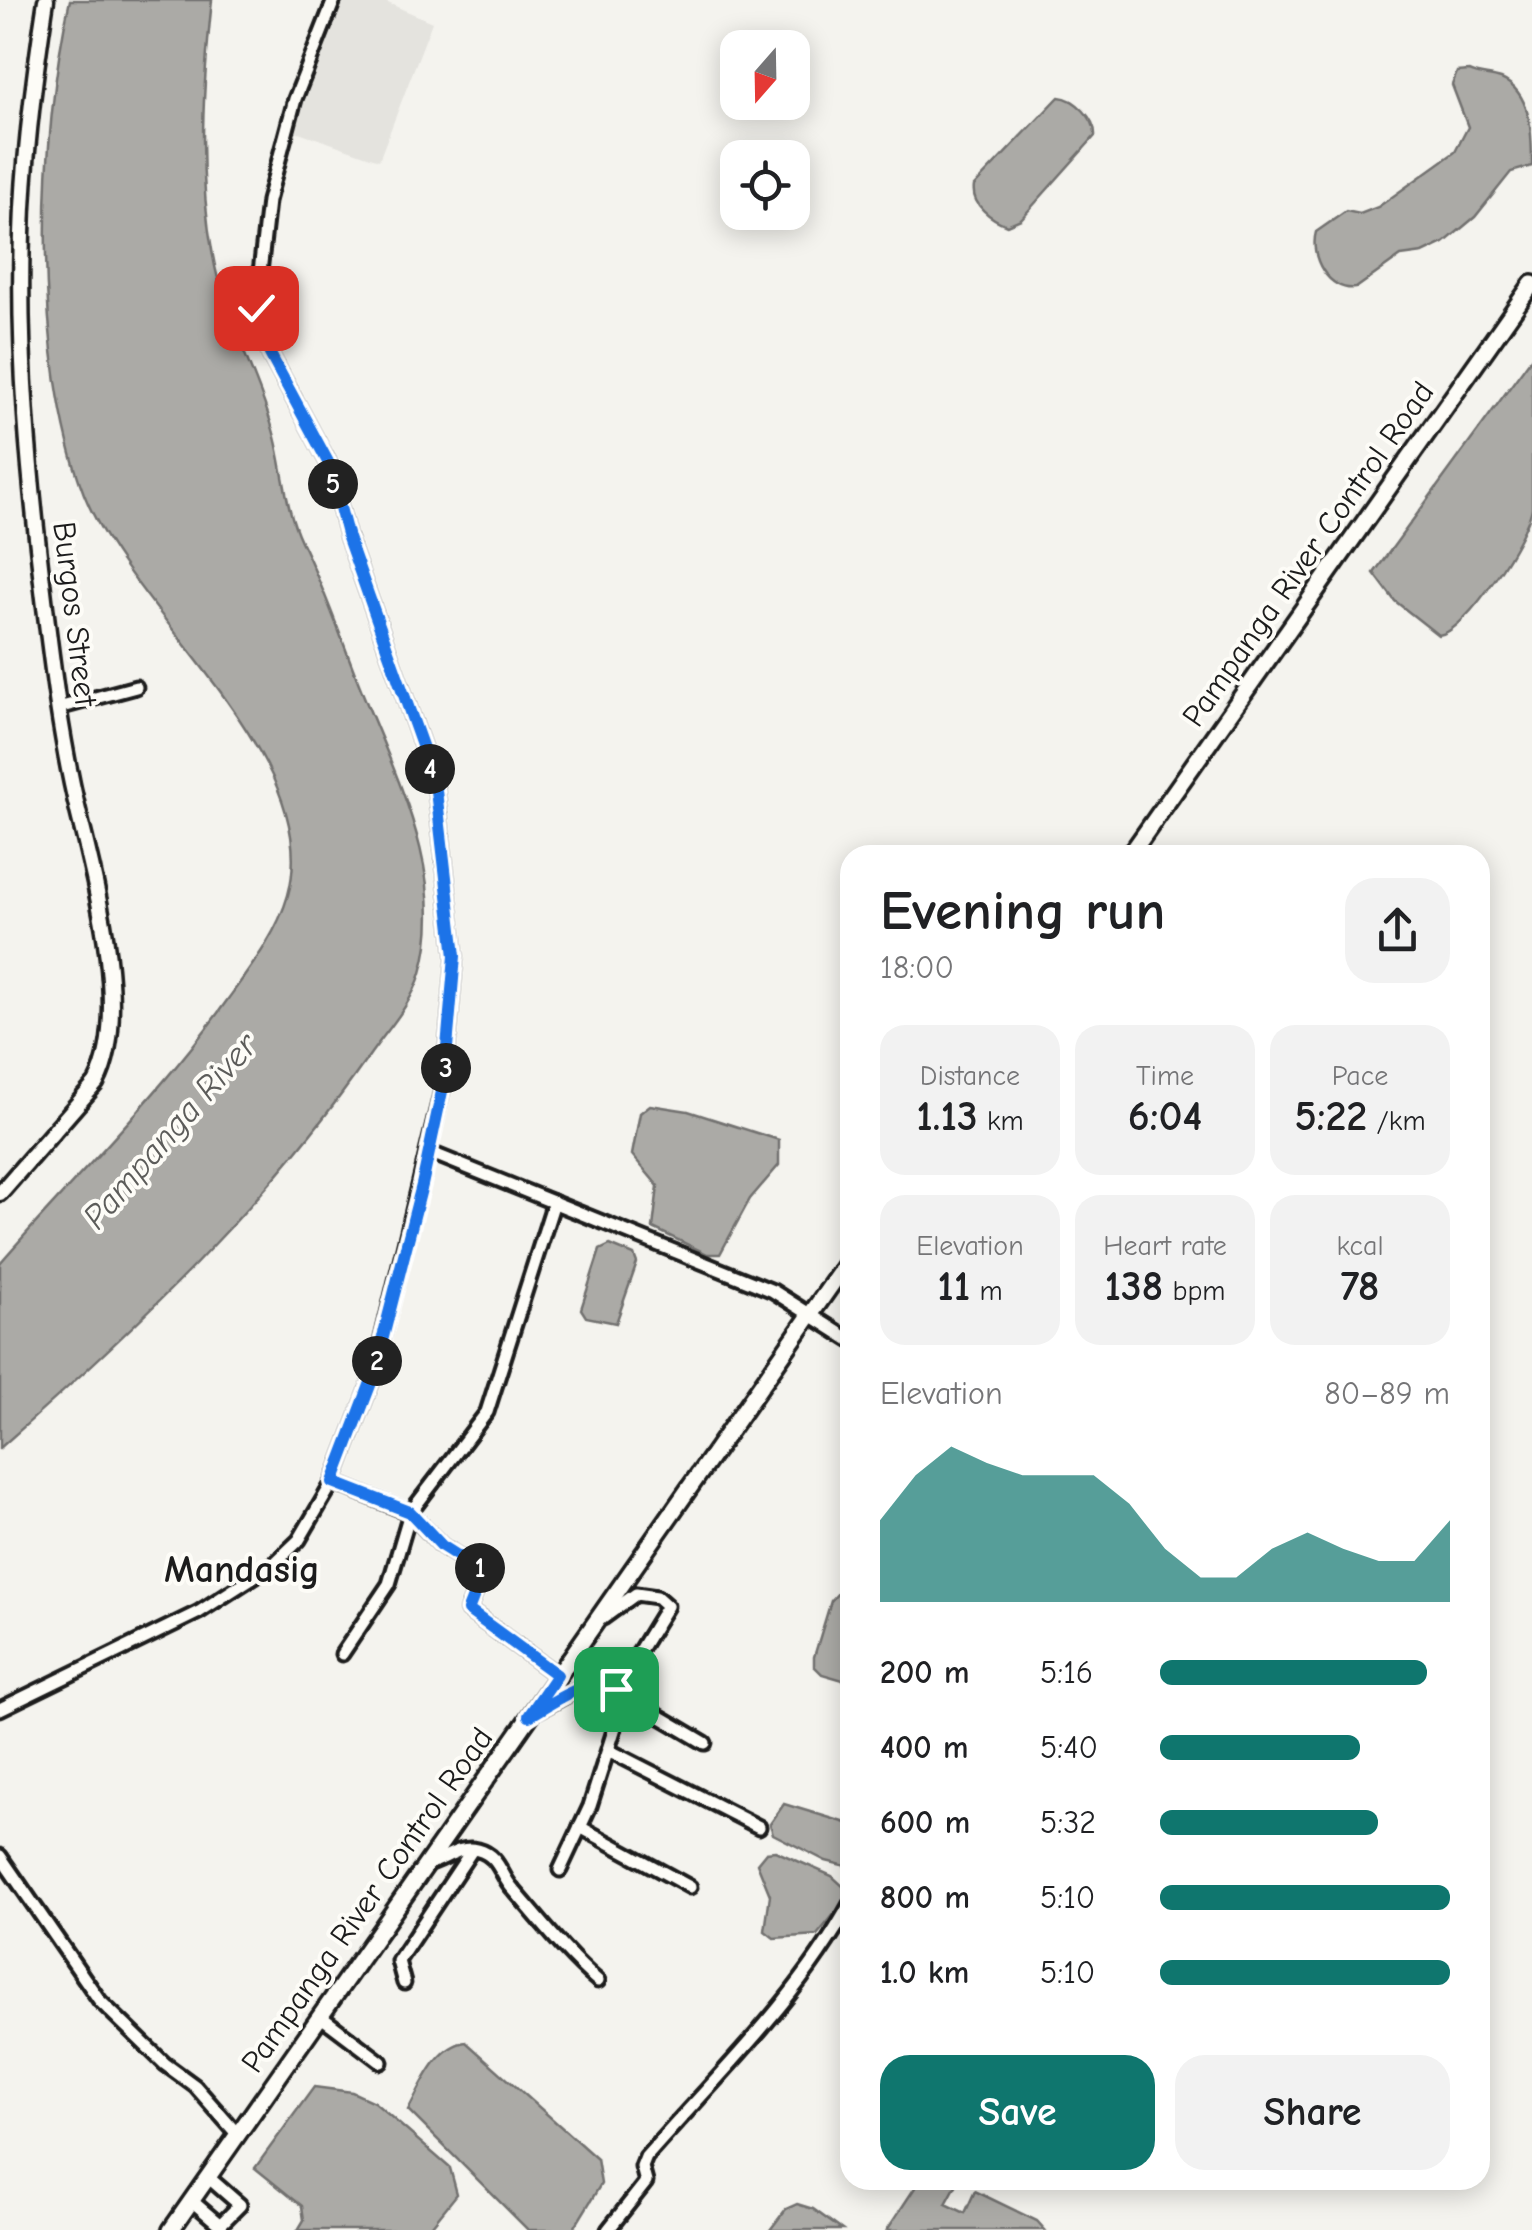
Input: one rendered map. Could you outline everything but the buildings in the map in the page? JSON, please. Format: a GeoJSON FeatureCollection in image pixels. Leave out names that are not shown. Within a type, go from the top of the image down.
{"type":"FeatureCollection","features":[{"type":"Feature","properties":{"kind":"main road","name":"Pampanga River Control Road"},"geometry":{"type":"LineString","coordinates":[[1137,845],[1532,284]]}},
{"type":"Feature","properties":{"kind":"main road","name":"Pampanga River Control Road"},"geometry":{"type":"LineString","coordinates":[[171,2230],[840,1272]]}},
{"type":"Feature","properties":{"kind":"street","name":"Burgos Street"},"geometry":{"type":"LineString","coordinates":[[0,1192],[96,1083],[104,1068],[108,1041],[101,903],[58,708],[35,524],[22,235],[46,0]]}},
{"type":"Feature","properties":{"kind":"street"},"geometry":{"type":"LineString","coordinates":[[0,1710],[199,1612],[274,1563],[299,1540],[333,1482],[372,1380],[444,1082],[455,956],[439,801],[348,538],[328,462],[270,354],[256,308],[268,201],[295,99],[334,0]]}},
{"type":"Feature","properties":{"kind":"street"},"geometry":{"type":"LineString","coordinates":[[58,708],[136,688]]}},
{"type":"Feature","properties":{"kind":"street"},"geometry":{"type":"LineString","coordinates":[[429,1152],[773,1291],[840,1333]]}},
{"type":"Feature","properties":{"kind":"street"},"geometry":{"type":"LineString","coordinates":[[342,1654],[388,1584],[410,1512],[487,1412],[554,1202]]}},
{"type":"Feature","properties":{"kind":"street"},"geometry":{"type":"LineString","coordinates":[[333,1482],[410,1512],[442,1546],[483,1572],[468,1610],[557,1675]]}},
{"type":"Feature","properties":{"kind":"street"},"geometry":{"type":"LineString","coordinates":[[560,1870],[610,1751],[621,1692],[667,1606],[657,1597],[636,1594],[592,1627]]}},
{"type":"Feature","properties":{"kind":"street"},"geometry":{"type":"LineString","coordinates":[[529,1716],[588,1687],[610,1685],[705,1742]]}},
{"type":"Feature","properties":{"kind":"street"},"geometry":{"type":"LineString","coordinates":[[610,1751],[759,1828]]}},
{"type":"Feature","properties":{"kind":"street"},"geometry":{"type":"LineString","coordinates":[[580,1828],[690,1887]]}},
{"type":"Feature","properties":{"kind":"street"},"geometry":{"type":"LineString","coordinates":[[426,1864],[455,1851],[472,1850],[501,1865],[510,1886],[558,1936],[574,1962],[598,1981]]}},
{"type":"Feature","properties":{"kind":"street"},"geometry":{"type":"LineString","coordinates":[[404,1983],[398,1961],[472,1850]]}},
{"type":"Feature","properties":{"kind":"street"},"geometry":{"type":"LineString","coordinates":[[0,1856],[100,2001],[165,2064],[195,2086],[238,2135]]}},
{"type":"Feature","properties":{"kind":"street"},"geometry":{"type":"LineString","coordinates":[[608,2230],[646,2182],[642,2167],[646,2157],[785,2000],[840,1922]]}},
{"type":"Feature","properties":{"kind":"street"},"geometry":{"type":"LineString","coordinates":[[320,2016],[381,2062]]}},
{"type":"Feature","properties":{"kind":"street"},"geometry":{"type":"LineString","coordinates":[[192,2201],[220,2225],[240,2205],[208,2178]]}},
{"type":"Feature","properties":{"kind":"shaded area"},"geometry":{"type":"Polygon","coordinates":[[[337,0],[381,0],[432,22],[379,160],[290,129],[337,0]]]}},
{"type":"Feature","properties":{"kind":"water","name":"Pampanga River"},"geometry":{"type":"Polygon","coordinates":[[[70,0],[212,0],[203,160],[218,280],[268,414],[296,528],[404,795],[424,865],[428,937],[417,985],[405,1006],[286,1164],[197,1263],[0,1448],[0,1263],[175,1068],[254,962],[288,895],[292,843],[279,792],[253,740],[108,541],[84,494],[67,440],[56,380],[46,249],[52,117],[70,0]]]}},
{"type":"Feature","properties":{"kind":"water"},"geometry":{"type":"Polygon","coordinates":[[[1457,72],[1501,79],[1519,94],[1528,115],[1532,166],[1511,172],[1475,217],[1444,243],[1423,253],[1401,256],[1356,288],[1337,284],[1318,261],[1316,232],[1346,211],[1360,214],[1378,207],[1455,152],[1468,127],[1452,85],[1457,72]]]}},
{"type":"Feature","properties":{"kind":"water"},"geometry":{"type":"Polygon","coordinates":[[[1059,97],[1083,110],[1095,136],[1021,219],[1007,225],[979,205],[974,186],[1059,97]]]}},
{"type":"Feature","properties":{"kind":"water"},"geometry":{"type":"Polygon","coordinates":[[[1532,357],[1529,519],[1509,558],[1480,600],[1450,630],[1438,635],[1395,601],[1374,573],[1532,357]]]}},
{"type":"Feature","properties":{"kind":"water"},"geometry":{"type":"Polygon","coordinates":[[[650,1105],[688,1111],[779,1140],[779,1165],[750,1199],[720,1254],[707,1254],[653,1228],[658,1186],[632,1155],[640,1113],[650,1105]]]}},
{"type":"Feature","properties":{"kind":"water"},"geometry":{"type":"Polygon","coordinates":[[[610,1245],[634,1255],[637,1263],[616,1323],[586,1317],[581,1309],[600,1250],[610,1245]]]}},
{"type":"Feature","properties":{"kind":"water"},"geometry":{"type":"Polygon","coordinates":[[[839,1592],[840,1679],[822,1674],[814,1666],[831,1601],[839,1592]]]}},
{"type":"Feature","properties":{"kind":"water"},"geometry":{"type":"Polygon","coordinates":[[[784,1804],[840,1821],[840,1864],[773,1834],[770,1824],[784,1804]]]}},
{"type":"Feature","properties":{"kind":"water"},"geometry":{"type":"Polygon","coordinates":[[[775,1851],[832,1876],[840,1883],[840,1907],[817,1935],[774,1938],[765,1931],[770,1895],[757,1863],[766,1852],[775,1851]]]}},
{"type":"Feature","properties":{"kind":"water"},"geometry":{"type":"Polygon","coordinates":[[[466,2042],[597,2159],[601,2184],[573,2230],[528,2230],[408,2110],[438,2059],[455,2045],[466,2042]]]}},
{"type":"Feature","properties":{"kind":"water"},"geometry":{"type":"Polygon","coordinates":[[[314,2087],[352,2092],[374,2102],[450,2168],[457,2194],[428,2230],[298,2230],[304,2220],[302,2206],[255,2168],[314,2087]]]}},
{"type":"Feature","properties":{"kind":"water"},"geometry":{"type":"Polygon","coordinates":[[[913,2190],[954,2190],[946,2204],[965,2213],[975,2191],[1037,2221],[1045,2230],[887,2230],[913,2190]]]}},
{"type":"Feature","properties":{"kind":"water"},"geometry":{"type":"Polygon","coordinates":[[[797,2204],[813,2209],[842,2230],[770,2230],[786,2209],[797,2204]]]}},
{"type":"Feature","properties":{"kind":"district","name":"Mandasig"},"geometry":{"type":"Point","coordinates":[242,1570]}},
{"type":"Feature","properties":{"kind":"route"},"geometry":{"type":"LineString","coordinates":[[256,308],[270,354],[328,462],[348,538],[435,782],[455,956],[444,1082],[422,1185],[372,1380],[333,1482],[410,1512],[442,1546],[478,1565],[483,1572],[468,1610],[557,1675],[529,1716],[562,1696],[588,1687],[610,1685],[616,1689]]}}]}
